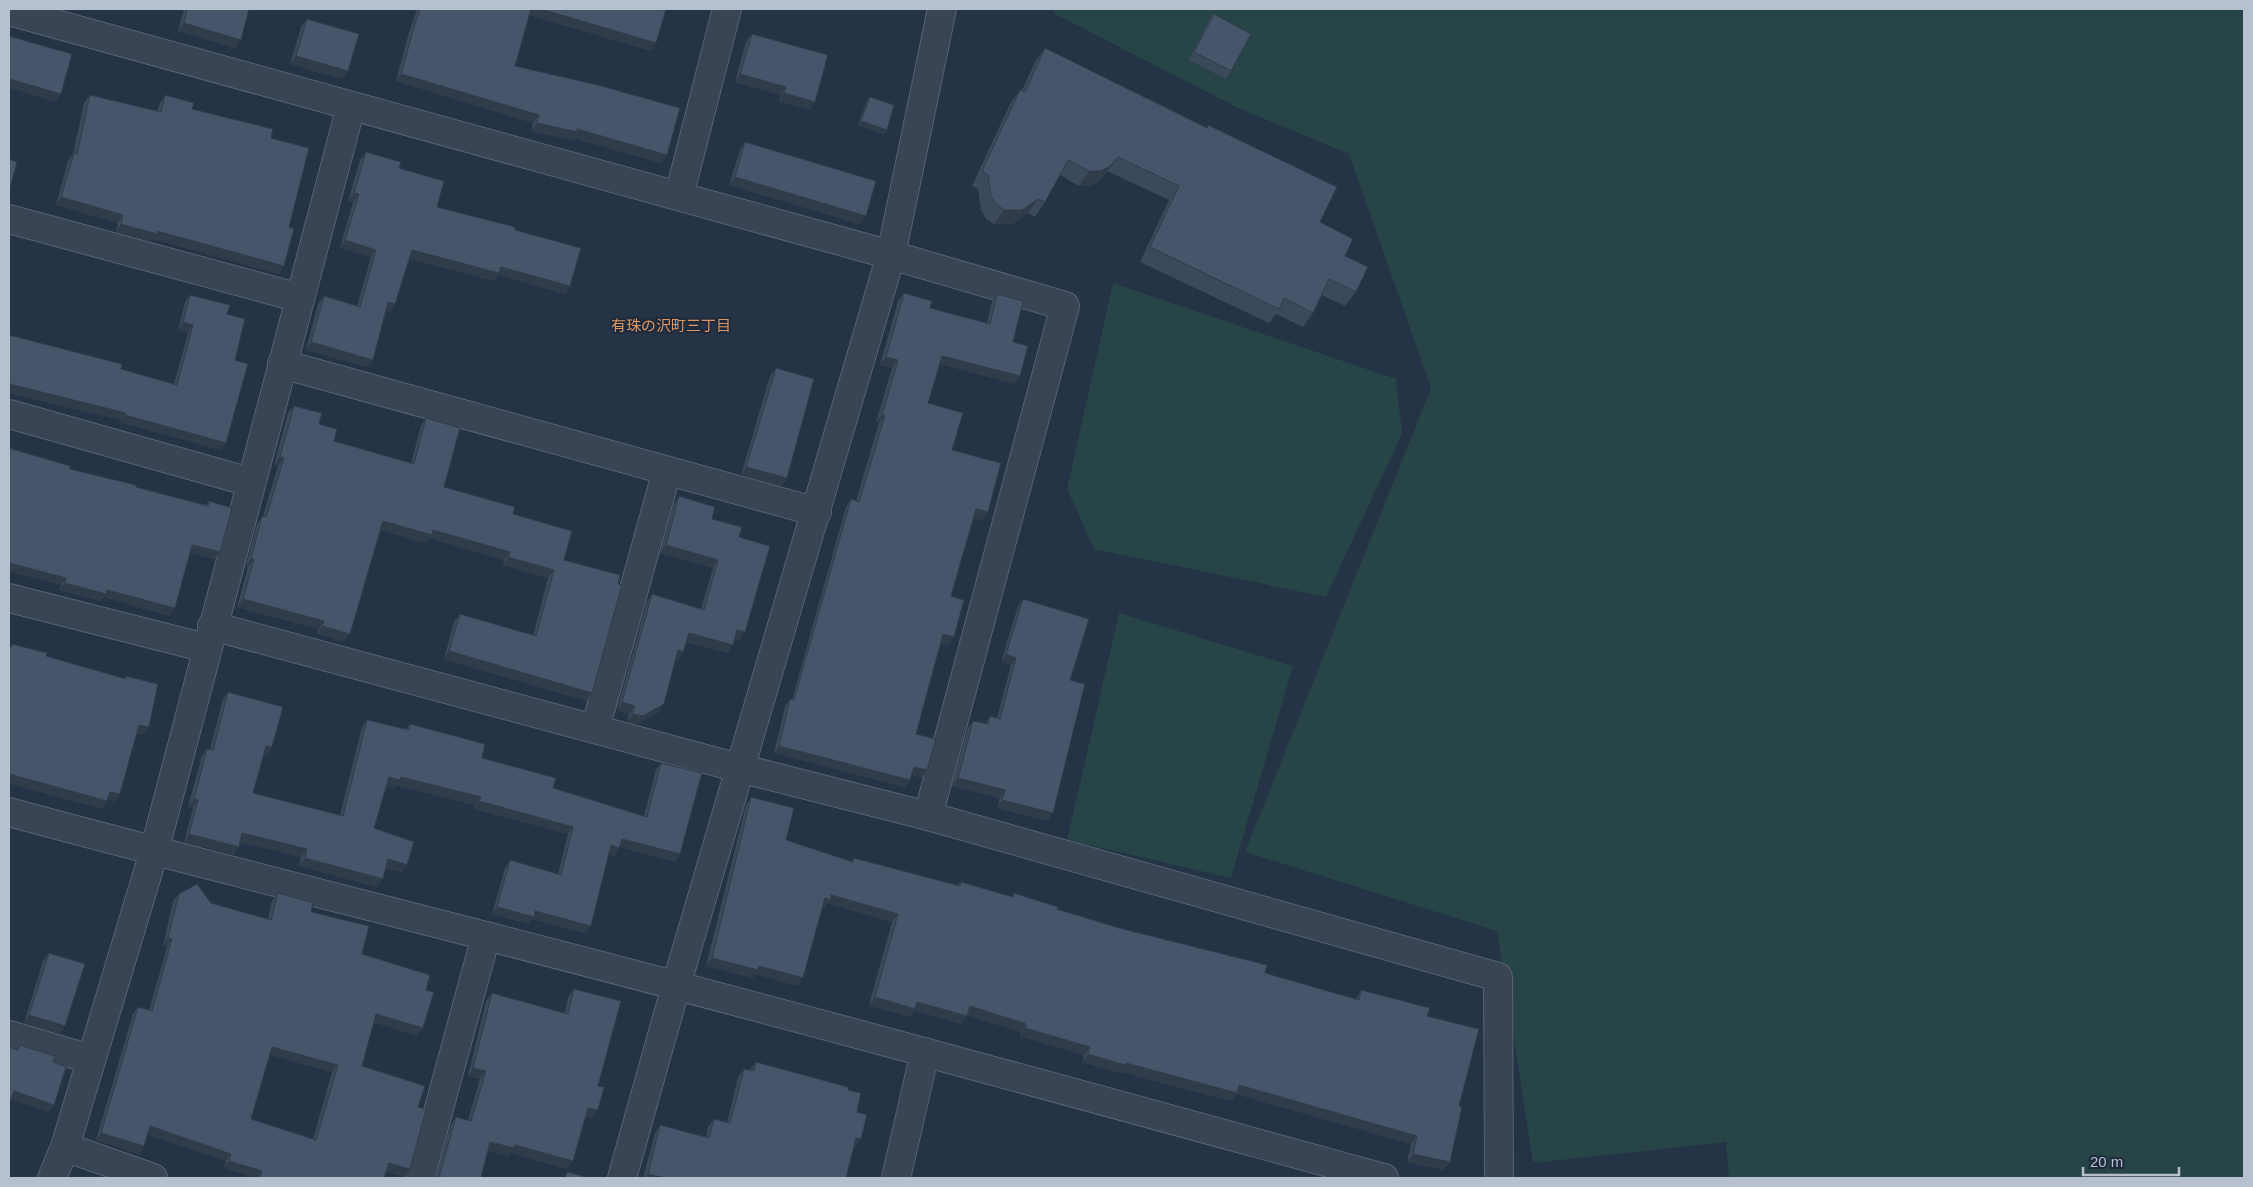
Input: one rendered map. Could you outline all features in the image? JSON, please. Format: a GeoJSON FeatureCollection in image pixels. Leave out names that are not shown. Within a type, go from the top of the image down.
{"type":"FeatureCollection","features":[{"type":"Feature","properties":{"kind":"street"},"geometry":{"type":"LineString","coordinates":[[679,196],[726,9]]}},
{"type":"Feature","properties":{"kind":"street"},"geometry":{"type":"LineString","coordinates":[[622,1178],[739,768],[817,512],[891,255],[942,9]]}},
{"type":"Feature","properties":{"kind":"street"},"geometry":{"type":"LineString","coordinates":[[9,11],[891,255],[1065,306],[928,816]]}},
{"type":"Feature","properties":{"kind":"street"},"geometry":{"type":"LineString","coordinates":[[52,1178],[65,1147],[154,852],[209,637],[351,106]]}},
{"type":"Feature","properties":{"kind":"street"},"geometry":{"type":"LineString","coordinates":[[9,219],[300,298]]}},
{"type":"Feature","properties":{"kind":"street"},"geometry":{"type":"LineString","coordinates":[[282,364],[817,512]]}},
{"type":"Feature","properties":{"kind":"street"},"geometry":{"type":"LineString","coordinates":[[9,414],[250,482]]}},
{"type":"Feature","properties":{"kind":"street"},"geometry":{"type":"LineString","coordinates":[[594,729],[667,471]]}},
{"type":"Feature","properties":{"kind":"street"},"geometry":{"type":"LineString","coordinates":[[9,598],[209,637],[594,729],[928,816],[1498,977],[1499,1178]]}},
{"type":"Feature","properties":{"kind":"street"},"geometry":{"type":"LineString","coordinates":[[9,812],[154,852],[486,936],[925,1052],[1384,1178]]}},
{"type":"Feature","properties":{"kind":"street"},"geometry":{"type":"LineString","coordinates":[[420,1178],[486,936]]}},
{"type":"Feature","properties":{"kind":"street"},"geometry":{"type":"LineString","coordinates":[[9,1035],[90,1059]]}},
{"type":"Feature","properties":{"kind":"street"},"geometry":{"type":"LineString","coordinates":[[896,1178],[925,1052]]}},
{"type":"Feature","properties":{"kind":"street"},"geometry":{"type":"LineString","coordinates":[[65,1147],[152,1178]]}},
{"type":"Feature","properties":{"kind":"green space"},"geometry":{"type":"Polygon","coordinates":[[[1053,9],[2244,9],[2244,1178],[1729,1178],[1726,1142],[1533,1163],[1497,931],[1245,852],[1431,388],[1349,154],[1238,108],[1055,14],[1053,9]]]}},
{"type":"Feature","properties":{"kind":"green space"},"geometry":{"type":"Polygon","coordinates":[[[1113,283],[1396,379],[1402,434],[1326,597],[1094,549],[1067,489],[1113,283]]]}},
{"type":"Feature","properties":{"kind":"green space"},"geometry":{"type":"Polygon","coordinates":[[[1119,613],[1293,666],[1231,878],[1067,840],[1119,613]]]}},
{"type":"Feature","properties":{"kind":"building"},"geometry":{"type":"Polygon","coordinates":[[[187,9],[249,9],[241,40],[184,23],[187,9]]]}},
{"type":"Feature","properties":{"kind":"building"},"geometry":{"type":"Polygon","coordinates":[[[420,9],[531,9],[515,66],[598,85],[680,108],[667,155],[577,129],[577,132],[537,123],[539,115],[401,74],[420,9]]]}},
{"type":"Feature","properties":{"kind":"building"},"geometry":{"type":"Polygon","coordinates":[[[541,9],[666,9],[656,43],[541,9]]]}},
{"type":"Feature","properties":{"kind":"building"},"geometry":{"type":"Polygon","coordinates":[[[1214,14],[1251,34],[1231,71],[1194,52],[1214,14]]]}},
{"type":"Feature","properties":{"kind":"building"},"geometry":{"type":"Polygon","coordinates":[[[307,19],[359,34],[348,71],[296,56],[307,19]]]}},
{"type":"Feature","properties":{"kind":"building"},"geometry":{"type":"Polygon","coordinates":[[[752,34],[828,55],[815,102],[784,93],[786,87],[740,74],[752,34]]]}},
{"type":"Feature","properties":{"kind":"building"},"geometry":{"type":"Polygon","coordinates":[[[9,36],[72,54],[61,94],[9,79],[9,36]]]}},
{"type":"Feature","properties":{"kind":"building"},"geometry":{"type":"Polygon","coordinates":[[[1045,48],[1207,128],[1208,125],[1337,187],[1320,222],[1353,239],[1345,256],[1368,267],[1356,292],[1329,279],[1313,313],[1284,298],[1279,309],[1150,247],[1179,186],[1118,157],[1109,167],[1100,171],[1089,171],[1068,160],[1045,202],[1038,199],[1022,210],[1004,210],[996,204],[991,196],[988,175],[982,171],[1020,90],[1025,92],[1045,48]]]}},
{"type":"Feature","properties":{"kind":"building"},"geometry":{"type":"Polygon","coordinates":[[[90,95],[161,112],[165,95],[194,103],[192,109],[273,129],[271,138],[309,148],[289,227],[294,229],[284,266],[157,231],[157,234],[121,224],[123,215],[61,197],[74,153],[77,154],[90,95]]]}},
{"type":"Feature","properties":{"kind":"building"},"geometry":{"type":"Polygon","coordinates":[[[870,97],[894,105],[887,130],[861,121],[870,97]]]}},
{"type":"Feature","properties":{"kind":"building"},"geometry":{"type":"Polygon","coordinates":[[[745,142],[876,181],[866,216],[735,177],[745,142]]]}},
{"type":"Feature","properties":{"kind":"building"},"geometry":{"type":"Polygon","coordinates":[[[366,152],[401,162],[399,168],[444,181],[437,207],[515,227],[515,230],[581,248],[570,286],[501,267],[499,273],[412,250],[395,304],[388,302],[373,360],[311,342],[324,296],[360,307],[376,250],[345,240],[359,194],[354,193],[366,152]]]}},
{"type":"Feature","properties":{"kind":"building"},"geometry":{"type":"Polygon","coordinates":[[[9,159],[17,162],[9,192],[9,159]]]}},
{"type":"Feature","properties":{"kind":"building"},"geometry":{"type":"Polygon","coordinates":[[[904,293],[932,301],[930,308],[990,324],[997,294],[1023,301],[1013,342],[1028,346],[1020,376],[942,356],[928,403],[963,413],[952,450],[1001,463],[988,512],[976,509],[951,596],[964,600],[954,637],[943,634],[916,734],[936,739],[927,770],[914,767],[910,780],[779,746],[790,699],[794,700],[851,499],[859,502],[885,416],[882,415],[898,360],[886,357],[904,293]]]}},
{"type":"Feature","properties":{"kind":"building"},"geometry":{"type":"Polygon","coordinates":[[[190,295],[230,305],[227,314],[245,319],[235,360],[248,364],[226,443],[125,415],[126,413],[9,384],[9,335],[122,364],[121,369],[177,385],[193,325],[183,322],[190,295]]]}},
{"type":"Feature","properties":{"kind":"building"},"geometry":{"type":"Polygon","coordinates":[[[776,368],[814,379],[787,478],[746,467],[776,368]]]}},
{"type":"Feature","properties":{"kind":"building"},"geometry":{"type":"Polygon","coordinates":[[[294,406],[322,413],[319,424],[337,429],[334,441],[414,464],[426,418],[460,428],[444,487],[515,507],[513,514],[572,531],[564,560],[620,575],[618,584],[622,585],[592,693],[449,651],[460,614],[536,636],[554,570],[508,557],[510,552],[433,530],[432,535],[383,521],[350,634],[322,626],[324,621],[243,599],[254,559],[251,559],[262,516],[266,517],[284,458],[280,457],[294,406]]]}},
{"type":"Feature","properties":{"kind":"building"},"geometry":{"type":"Polygon","coordinates":[[[9,448],[70,466],[70,469],[136,485],[136,487],[208,506],[209,501],[232,508],[220,552],[192,545],[175,608],[107,590],[106,594],[65,583],[66,578],[9,563],[9,448]]]}},
{"type":"Feature","properties":{"kind":"building"},"geometry":{"type":"Polygon","coordinates":[[[679,496],[715,507],[712,519],[742,527],[739,537],[770,546],[745,632],[737,630],[733,645],[689,633],[683,652],[678,650],[664,704],[643,716],[632,714],[635,706],[622,702],[652,594],[704,610],[718,560],[666,545],[679,496]]]}},
{"type":"Feature","properties":{"kind":"building"},"geometry":{"type":"Polygon","coordinates":[[[1023,599],[1089,619],[1070,680],[1085,684],[1053,813],[1002,800],[1005,790],[958,778],[973,721],[988,724],[990,716],[1000,719],[1016,658],[1006,654],[1023,599]]]}},
{"type":"Feature","properties":{"kind":"building"},"geometry":{"type":"Polygon","coordinates":[[[12,644],[47,653],[46,656],[126,679],[126,676],[158,684],[149,727],[139,725],[120,794],[110,792],[107,801],[9,774],[9,646],[12,647],[12,644]]]}},
{"type":"Feature","properties":{"kind":"building"},"geometry":{"type":"Polygon","coordinates":[[[228,692],[283,707],[272,747],[266,746],[253,793],[343,816],[367,720],[409,730],[410,724],[485,744],[482,758],[556,778],[553,788],[647,817],[661,763],[702,773],[680,854],[622,839],[619,848],[611,845],[591,926],[535,911],[534,917],[497,907],[510,860],[561,875],[573,827],[479,801],[481,797],[401,777],[400,780],[389,777],[374,828],[414,842],[407,865],[388,859],[383,879],[305,858],[307,849],[242,833],[239,847],[189,834],[198,800],[194,799],[207,749],[213,750],[228,692]]]}},
{"type":"Feature","properties":{"kind":"building"},"geometry":{"type":"Polygon","coordinates":[[[751,797],[794,808],[786,840],[853,862],[854,858],[960,886],[961,882],[1013,897],[1014,893],[1058,907],[1057,909],[1119,928],[1267,965],[1265,973],[1359,1000],[1361,990],[1430,1008],[1427,1016],[1479,1029],[1459,1106],[1462,1107],[1450,1162],[1413,1154],[1417,1136],[1239,1085],[1237,1093],[1126,1063],[1125,1065],[1088,1054],[1090,1047],[1025,1028],[1026,1024],[970,1006],[967,1016],[917,1002],[915,1009],[875,997],[898,914],[831,895],[830,900],[825,898],[803,978],[759,966],[758,970],[712,958],[751,797]]]}},
{"type":"Feature","properties":{"kind":"building"},"geometry":{"type":"Polygon","coordinates":[[[197,884],[211,903],[271,920],[278,893],[313,903],[311,912],[369,926],[362,954],[430,975],[426,990],[434,992],[423,1028],[376,1014],[362,1066],[425,1086],[418,1107],[426,1109],[410,1169],[389,1163],[384,1178],[260,1178],[262,1171],[229,1161],[231,1154],[150,1126],[144,1146],[101,1133],[138,1007],[152,1011],[172,939],[168,938],[179,894],[197,884]],[[272,1047],[251,1119],[316,1140],[338,1065],[272,1047]]]}},
{"type":"Feature","properties":{"kind":"building"},"geometry":{"type":"Polygon","coordinates":[[[49,953],[85,964],[65,1026],[29,1015],[49,953]]]}},
{"type":"Feature","properties":{"kind":"building"},"geometry":{"type":"Polygon","coordinates":[[[574,989],[621,1001],[598,1086],[604,1087],[598,1110],[588,1108],[573,1161],[515,1145],[514,1148],[490,1142],[481,1178],[439,1177],[456,1117],[471,1121],[486,1071],[473,1068],[492,993],[568,1014],[574,989]]]}},
{"type":"Feature","properties":{"kind":"building"},"geometry":{"type":"Polygon","coordinates":[[[20,1045],[55,1056],[53,1062],[66,1067],[54,1105],[14,1091],[9,1104],[9,1047],[18,1050],[20,1045]]]}},
{"type":"Feature","properties":{"kind":"building"},"geometry":{"type":"Polygon","coordinates":[[[756,1062],[848,1087],[848,1090],[861,1093],[857,1112],[867,1115],[861,1139],[856,1138],[846,1178],[666,1178],[648,1174],[660,1125],[709,1138],[714,1119],[730,1123],[744,1069],[754,1071],[756,1062]]]}},
{"type":"Feature","properties":{"kind":"building"},"geometry":{"type":"Polygon","coordinates":[[[567,1172],[590,1178],[565,1178],[567,1172]]]}},
{"type":"Feature","properties":{"kind":"district","name":"有珠の沢町三丁目"},"geometry":{"type":"Point","coordinates":[671,325]}}]}
